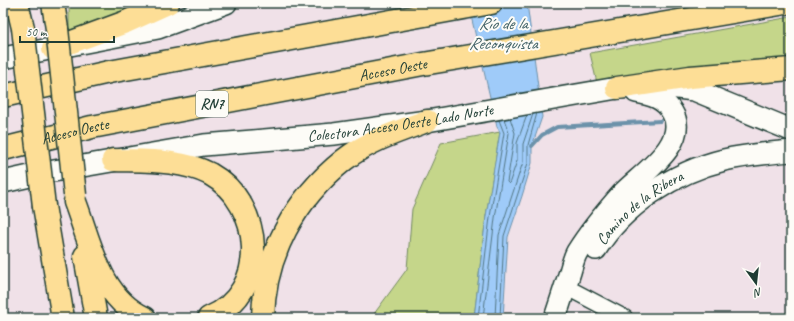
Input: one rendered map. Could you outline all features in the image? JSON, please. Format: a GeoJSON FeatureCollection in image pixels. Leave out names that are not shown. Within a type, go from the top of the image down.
{"type":"FeatureCollection","features":[{"type":"Feature","properties":{"kind":"highway"},"geometry":{"type":"LineString","coordinates":[[96,318],[75,199],[55,20],[126,22],[168,3]]}},
{"type":"Feature","properties":{"kind":"highway"},"geometry":{"type":"LineString","coordinates":[[3,96],[109,72],[491,3]]}},
{"type":"Feature","properties":{"kind":"highway","name":"Acceso Oeste"},"geometry":{"type":"LineString","coordinates":[[3,149],[92,127],[423,64],[786,3]]}},
{"type":"Feature","properties":{"kind":"highway"},"geometry":{"type":"LineString","coordinates":[[20,15],[44,206],[63,318]]}},
{"type":"Feature","properties":{"kind":"highway"},"geometry":{"type":"LineString","coordinates":[[607,90],[690,77],[791,69]]}},
{"type":"Feature","properties":{"kind":"highway"},"geometry":{"type":"LineString","coordinates":[[263,318],[268,278],[277,247],[286,227],[305,199],[327,175],[354,154],[387,136],[436,119]]}},
{"type":"Feature","properties":{"kind":"highway"},"geometry":{"type":"LineString","coordinates":[[113,160],[166,162],[200,170],[224,183],[240,203],[247,216],[254,244],[251,271],[238,294],[220,312],[209,318]]}},
{"type":"Feature","properties":{"kind":"highway"},"geometry":{"type":"LineString","coordinates":[[75,199],[103,277],[118,298],[126,306],[145,318]]}},
{"type":"Feature","properties":{"kind":"street"},"geometry":{"type":"LineString","coordinates":[[3,58],[55,20],[158,28],[226,3]]}},
{"type":"Feature","properties":{"kind":"street","name":"Colectora Acceso Oeste Lado Norte"},"geometry":{"type":"LineString","coordinates":[[3,182],[113,160],[204,145],[334,134],[436,119],[607,90],[661,86],[694,90],[791,130]]}},
{"type":"Feature","properties":{"kind":"street"},"geometry":{"type":"LineString","coordinates":[[607,90],[646,94],[657,97],[664,102],[673,115],[675,133],[670,147],[602,216],[576,253],[566,287],[625,318]]}},
{"type":"Feature","properties":{"kind":"street","name":"Camino de la Ribera"},"geometry":{"type":"LineString","coordinates":[[556,318],[566,287],[591,256],[606,233],[632,208],[660,188],[698,168],[725,160],[791,151]]}},
{"type":"Feature","properties":{"kind":"green space"},"geometry":{"type":"Polygon","coordinates":[[[69,3],[152,3],[69,32],[69,3]]]}},
{"type":"Feature","properties":{"kind":"green space"},"geometry":{"type":"Polygon","coordinates":[[[791,17],[791,63],[597,83],[590,53],[791,17]]]}},
{"type":"Feature","properties":{"kind":"green space"},"geometry":{"type":"Polygon","coordinates":[[[500,132],[486,216],[474,318],[371,318],[407,269],[412,209],[441,143],[500,132]]]}},
{"type":"Feature","properties":{"kind":"water","name":"Río de la Reconquista"},"geometry":{"type":"Polygon","coordinates":[[[468,3],[527,3],[542,117],[532,146],[532,163],[508,237],[503,318],[474,318],[486,216],[500,132],[497,127],[468,3]]]}},
{"type":"Feature","properties":{"kind":"waterway"},"geometry":{"type":"LineString","coordinates":[[532,146],[542,135],[557,127],[660,121]]}}]}
